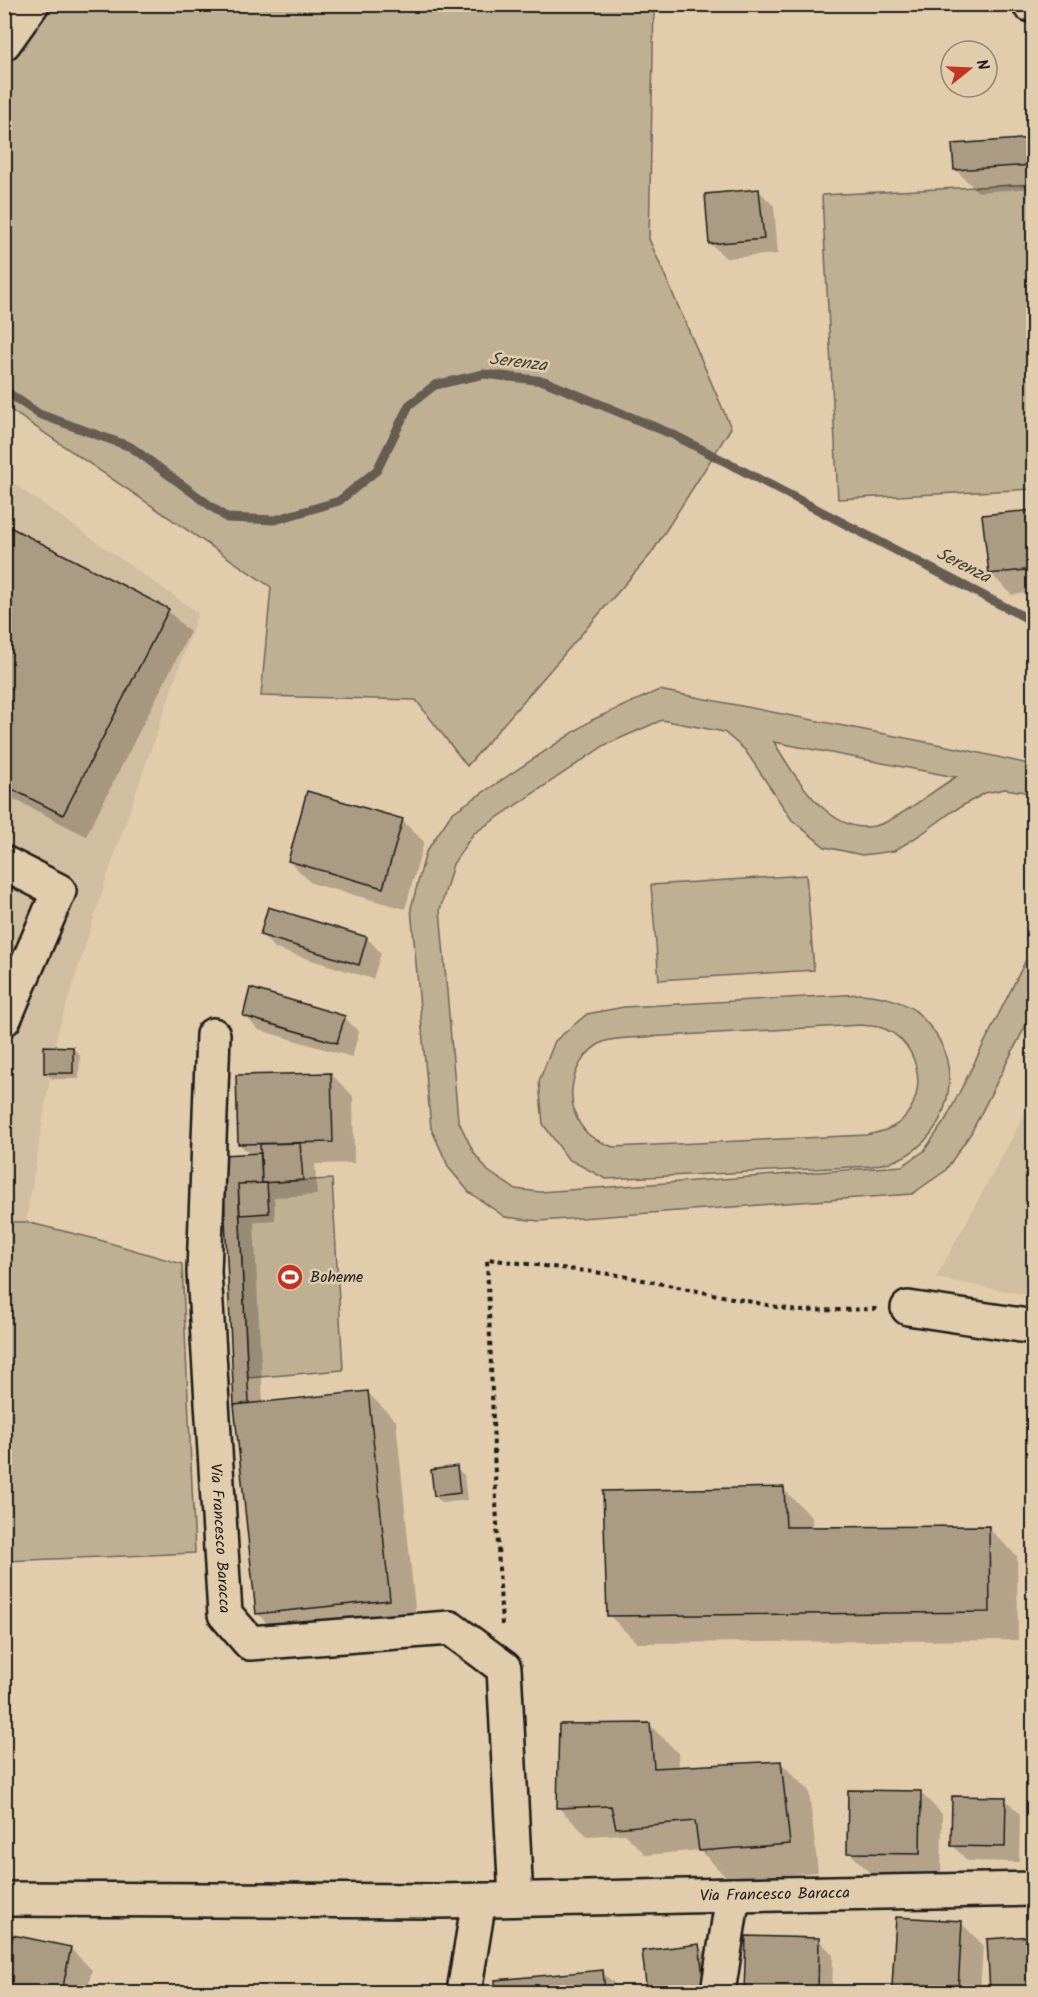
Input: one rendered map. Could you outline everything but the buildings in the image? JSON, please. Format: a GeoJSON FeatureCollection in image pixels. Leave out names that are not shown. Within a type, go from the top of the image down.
{"type":"FeatureCollection","features":[{"type":"Feature","properties":{"kind":"street"},"geometry":{"type":"LineString","coordinates":[[4,43],[32,4]]}},
{"type":"Feature","properties":{"kind":"street"},"geometry":{"type":"LineString","coordinates":[[1029,4],[1034,6]]}},
{"type":"Feature","properties":{"kind":"street"},"geometry":{"type":"LineString","coordinates":[[4,863],[59,891],[4,1019]]}},
{"type":"Feature","properties":{"kind":"street","name":"Via Francesco Baracca"},"geometry":{"type":"LineString","coordinates":[[213,1035],[204,1272],[225,1614],[250,1643],[450,1628],[504,1668]]}},
{"type":"Feature","properties":{"kind":"street"},"geometry":{"type":"LineString","coordinates":[[908,1308],[1034,1327]]}},
{"type":"Feature","properties":{"kind":"street"},"geometry":{"type":"LineString","coordinates":[[504,1668],[516,1899]]}},
{"type":"Feature","properties":{"kind":"street","name":"Via Francesco Baracca"},"geometry":{"type":"LineString","coordinates":[[4,1899],[479,1900],[1034,1889]]}},
{"type":"Feature","properties":{"kind":"street"},"geometry":{"type":"LineString","coordinates":[[718,1992],[733,1895]]}},
{"type":"Feature","properties":{"kind":"street"},"geometry":{"type":"LineString","coordinates":[[464,1992],[479,1900]]}},
{"type":"Feature","properties":{"kind":"path"},"geometry":{"type":"LineString","coordinates":[[504,1668],[487,1259],[618,1275],[797,1311],[908,1308]]}},
{"type":"Feature","properties":{"kind":"shaded area"},"geometry":{"type":"Polygon","coordinates":[[[4,5],[654,5],[649,239],[731,428],[651,554],[467,766],[416,700],[261,696],[271,587],[5,406],[4,5]]]}},
{"type":"Feature","properties":{"kind":"shaded area"},"geometry":{"type":"Polygon","coordinates":[[[1033,184],[1033,489],[838,499],[822,195],[1033,184]]]}},
{"type":"Feature","properties":{"kind":"shaded area"},"geometry":{"type":"Polygon","coordinates":[[[4,477],[198,613],[107,876],[57,1035],[26,1222],[4,1222],[4,477]]]}},
{"type":"Feature","properties":{"kind":"shaded area"},"geometry":{"type":"Polygon","coordinates":[[[659,690],[1033,765],[1033,796],[1025,792],[1005,789],[985,793],[953,811],[894,851],[862,855],[825,847],[792,820],[745,750],[724,732],[662,720],[605,745],[473,834],[453,864],[440,910],[458,1120],[474,1153],[488,1171],[515,1189],[540,1192],[902,1166],[924,1151],[946,1119],[1033,946],[1033,1011],[971,1133],[945,1171],[912,1194],[539,1221],[505,1217],[469,1192],[449,1168],[431,1128],[411,908],[426,852],[452,813],[592,720],[659,690]],[[774,742],[805,789],[834,817],[850,825],[868,827],[886,822],[956,777],[774,742]]]}},
{"type":"Feature","properties":{"kind":"shaded area"},"geometry":{"type":"Polygon","coordinates":[[[806,875],[814,970],[659,980],[651,885],[806,875]]]}},
{"type":"Feature","properties":{"kind":"shaded area"},"geometry":{"type":"Polygon","coordinates":[[[862,994],[889,999],[916,1011],[939,1040],[946,1058],[949,1078],[947,1098],[941,1117],[931,1134],[917,1148],[889,1162],[872,1166],[606,1179],[568,1159],[543,1124],[539,1081],[555,1041],[587,1014],[624,1007],[862,994]],[[863,1025],[607,1041],[590,1051],[581,1061],[572,1086],[574,1112],[588,1134],[613,1147],[867,1135],[881,1132],[901,1121],[910,1109],[916,1096],[918,1082],[916,1068],[904,1042],[893,1033],[879,1027],[863,1025]]]}},
{"type":"Feature","properties":{"kind":"shaded area"},"geometry":{"type":"Polygon","coordinates":[[[1033,1099],[1033,1296],[936,1278],[1033,1099]]]}},
{"type":"Feature","properties":{"kind":"shaded area","name":"Boheme"},"geometry":{"type":"Polygon","coordinates":[[[332,1179],[343,1370],[248,1378],[238,1184],[332,1179]]]}},
{"type":"Feature","properties":{"kind":"shaded area"},"geometry":{"type":"Polygon","coordinates":[[[4,1222],[26,1222],[182,1264],[195,1553],[5,1561],[4,1222]]]}},
{"type":"Feature","properties":{"kind":"waterway","name":"Serenza"},"geometry":{"type":"LineString","coordinates":[[4,390],[39,414],[131,447],[227,518],[275,520],[339,501],[377,470],[409,405],[435,385],[484,374],[544,381],[674,435],[1034,622]]}},
{"type":"Feature","properties":{"kind":"place","name":"Boheme"},"geometry":{"type":"Point","coordinates":[290,1277]}}]}
